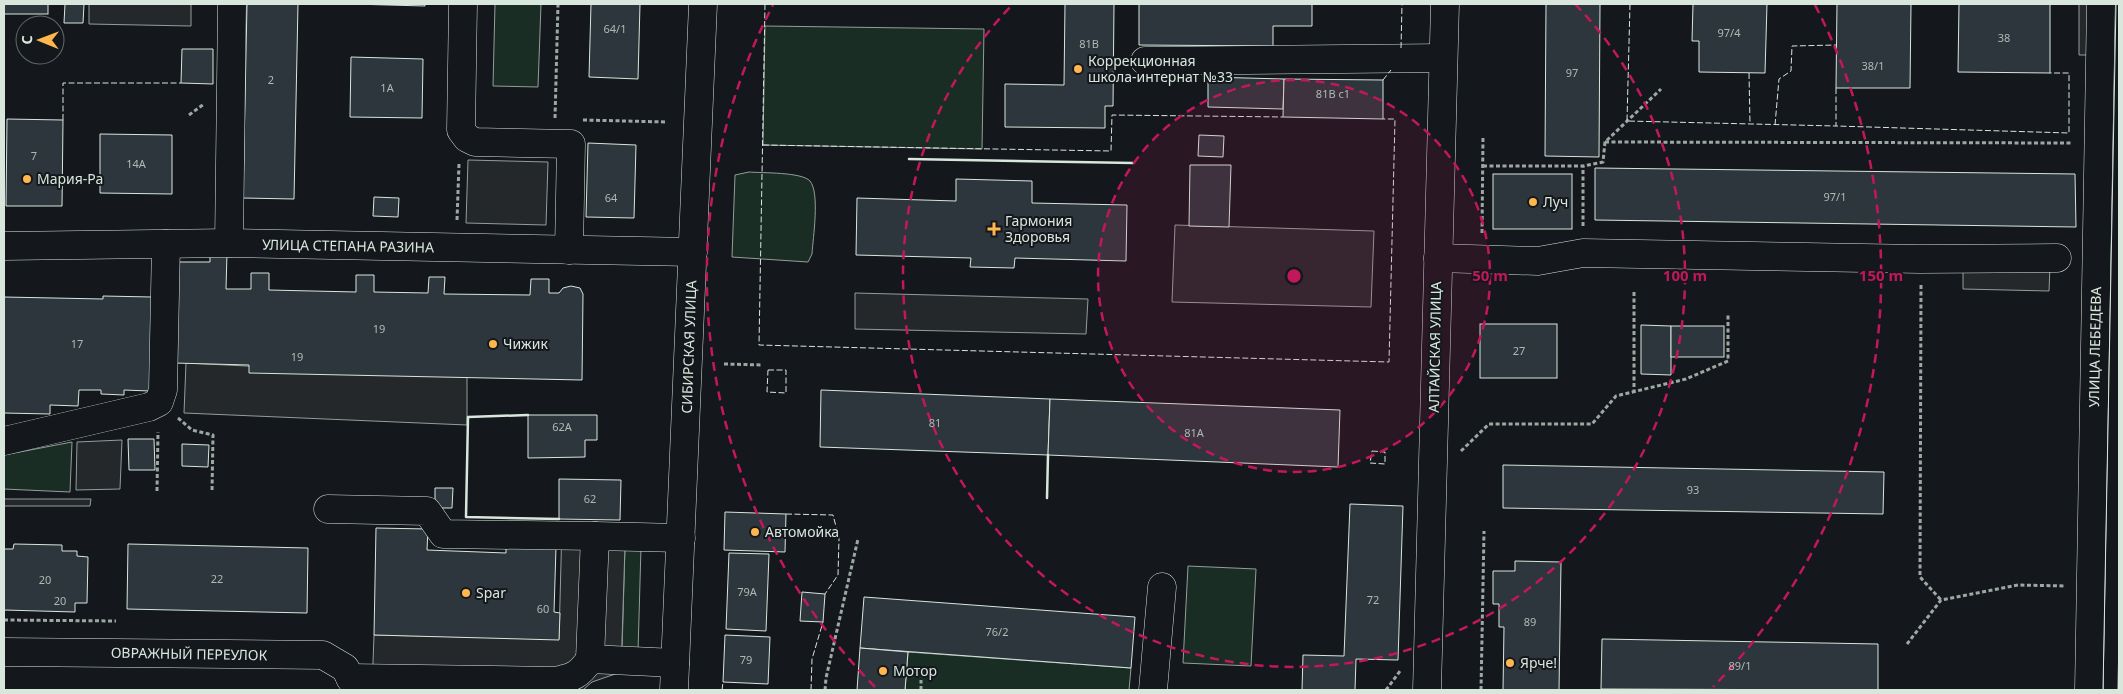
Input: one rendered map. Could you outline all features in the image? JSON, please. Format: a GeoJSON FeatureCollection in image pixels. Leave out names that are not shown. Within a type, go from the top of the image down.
{"type":"FeatureCollection","features":[{"type":"Feature","properties":{"kind":"street"},"geometry":{"type":"LineString","coordinates":[[229,244],[232,4]]}},
{"type":"Feature","properties":{"kind":"street"},"geometry":{"type":"LineString","coordinates":[[463,4],[461,126],[463,135],[475,142],[571,144],[568,250]]}},
{"type":"Feature","properties":{"kind":"street","name":"СИБИРСКАЯ УЛИЦА"},"geometry":{"type":"LineString","coordinates":[[674,690],[703,4]]}},
{"type":"Feature","properties":{"kind":"street","name":"АЛТАЙСКАЯ УЛИЦА"},"geometry":{"type":"LineString","coordinates":[[1427,690],[1445,4]]}},
{"type":"Feature","properties":{"kind":"street","name":"УЛИЦА ЛЕБЕДЕВА"},"geometry":{"type":"LineString","coordinates":[[2089,690],[2101,4]]}},
{"type":"Feature","properties":{"kind":"street"},"geometry":{"type":"LineString","coordinates":[[1145,61],[1443,58]]}},
{"type":"Feature","properties":{"kind":"street"},"geometry":{"type":"LineString","coordinates":[[4,441],[149,407],[159,402],[164,390],[166,244]]}},
{"type":"Feature","properties":{"kind":"street","name":"УЛИЦА СТЕПАНА РАЗИНА"},"geometry":{"type":"LineString","coordinates":[[4,246],[229,244],[693,252]]}},
{"type":"Feature","properties":{"kind":"street"},"geometry":{"type":"LineString","coordinates":[[1438,258],[1538,261],[1583,253],[1920,260],[2057,258]]}},
{"type":"Feature","properties":{"kind":"street"},"geometry":{"type":"LineString","coordinates":[[328,509],[427,511],[443,534],[681,538]]}},
{"type":"Feature","properties":{"kind":"street"},"geometry":{"type":"LineString","coordinates":[[354,684],[554,681],[574,678],[583,671],[590,659],[595,536]]}},
{"type":"Feature","properties":{"kind":"street"},"geometry":{"type":"LineString","coordinates":[[1153,690],[1162,587]]}},
{"type":"Feature","properties":{"kind":"street","name":"ОВРАЖНЫЙ ПЕРЕУЛОК"},"geometry":{"type":"LineString","coordinates":[[4,652],[323,656],[345,668],[354,684]]}},
{"type":"Feature","properties":{"kind":"street"},"geometry":{"type":"LineString","coordinates":[[590,659],[676,663]]}},
{"type":"Feature","properties":{"kind":"path"},"geometry":{"type":"LineString","coordinates":[[558,4],[555,119],[563,119]]}},
{"type":"Feature","properties":{"kind":"path"},"geometry":{"type":"LineString","coordinates":[[1483,166],[1584,166],[1603,162],[1605,142],[1661,89]]}},
{"type":"Feature","properties":{"kind":"path"},"geometry":{"type":"LineString","coordinates":[[582,120],[668,122]]}},
{"type":"Feature","properties":{"kind":"path"},"geometry":{"type":"LineString","coordinates":[[457,226],[461,126]]}},
{"type":"Feature","properties":{"kind":"path"},"geometry":{"type":"LineString","coordinates":[[1481,260],[1483,136]]}},
{"type":"Feature","properties":{"kind":"path"},"geometry":{"type":"LineString","coordinates":[[1605,142],[2079,143]]}},
{"type":"Feature","properties":{"kind":"path"},"geometry":{"type":"LineString","coordinates":[[1583,253],[1584,166]]}},
{"type":"Feature","properties":{"kind":"path"},"geometry":{"type":"LineString","coordinates":[[1920,260],[1920,577],[1941,600]]}},
{"type":"Feature","properties":{"kind":"path"},"geometry":{"type":"LineString","coordinates":[[1634,292],[1634,392]]}},
{"type":"Feature","properties":{"kind":"path"},"geometry":{"type":"LineString","coordinates":[[1432,480],[1489,424],[1592,424],[1616,396],[1686,379],[1728,361],[1728,314]]}},
{"type":"Feature","properties":{"kind":"path"},"geometry":{"type":"LineString","coordinates":[[724,364],[762,365]]}},
{"type":"Feature","properties":{"kind":"path"},"geometry":{"type":"LineString","coordinates":[[157,490],[159,402]]}},
{"type":"Feature","properties":{"kind":"path"},"geometry":{"type":"LineString","coordinates":[[159,402],[192,430],[213,435],[212,492]]}},
{"type":"Feature","properties":{"kind":"path"},"geometry":{"type":"LineString","coordinates":[[1481,690],[1484,531]]}},
{"type":"Feature","properties":{"kind":"path"},"geometry":{"type":"LineString","coordinates":[[826,690],[826,678],[858,539]]}},
{"type":"Feature","properties":{"kind":"path"},"geometry":{"type":"LineString","coordinates":[[1907,644],[1941,600],[2018,585],[2091,586]]}},
{"type":"Feature","properties":{"kind":"path"},"geometry":{"type":"LineString","coordinates":[[4,620],[116,621]]}},
{"type":"Feature","properties":{"kind":"path"},"geometry":{"type":"LineString","coordinates":[[1386,690],[1404,665]]}},
{"type":"Feature","properties":{"kind":"path"},"geometry":{"type":"LineString","coordinates":[[921,680],[921,690]]}},
{"type":"Feature","properties":{"kind":"green space"},"geometry":{"type":"Polygon","coordinates":[[[495,4],[541,4],[538,87],[493,86],[495,4]]]}},
{"type":"Feature","properties":{"kind":"green space"},"geometry":{"type":"Polygon","coordinates":[[[765,26],[984,29],[982,149],[763,145],[765,26]]]}},
{"type":"Feature","properties":{"kind":"green space"},"geometry":{"type":"Polygon","coordinates":[[[749,172],[791,174],[810,181],[815,195],[815,216],[812,254],[808,262],[732,257],[735,175],[749,172]]]}},
{"type":"Feature","properties":{"kind":"green space"},"geometry":{"type":"Polygon","coordinates":[[[72,442],[70,492],[4,489],[4,455],[72,442]]]}},
{"type":"Feature","properties":{"kind":"green space"},"geometry":{"type":"Polygon","coordinates":[[[625,546],[641,547],[638,652],[622,651],[625,546]]]}},
{"type":"Feature","properties":{"kind":"green space"},"geometry":{"type":"Polygon","coordinates":[[[1188,566],[1256,569],[1251,666],[1183,663],[1188,566]]]}},
{"type":"Feature","properties":{"kind":"green space"},"geometry":{"type":"Polygon","coordinates":[[[908,652],[1131,668],[1129,690],[905,690],[908,652]]]}},
{"type":"Feature","properties":{"kind":"shaded area"},"geometry":{"type":"Polygon","coordinates":[[[89,4],[191,4],[191,26],[89,24],[89,4]]]}},
{"type":"Feature","properties":{"kind":"shaded area"},"geometry":{"type":"Polygon","coordinates":[[[2079,4],[2092,4],[2091,55],[2079,55],[2079,4]]]}},
{"type":"Feature","properties":{"kind":"shaded area"},"geometry":{"type":"Polygon","coordinates":[[[468,160],[548,162],[546,225],[466,223],[468,160]]]}},
{"type":"Feature","properties":{"kind":"shaded area"},"geometry":{"type":"Polygon","coordinates":[[[1175,225],[1374,231],[1371,307],[1172,302],[1175,225]]]}},
{"type":"Feature","properties":{"kind":"shaded area"},"geometry":{"type":"Polygon","coordinates":[[[1963,264],[2050,266],[2049,291],[1963,289],[1963,264]]]}},
{"type":"Feature","properties":{"kind":"shaded area"},"geometry":{"type":"Polygon","coordinates":[[[855,293],[1088,299],[1086,334],[855,329],[855,293]]]}},
{"type":"Feature","properties":{"kind":"shaded area"},"geometry":{"type":"Polygon","coordinates":[[[186,363],[467,377],[467,425],[184,413],[186,363]]]}},
{"type":"Feature","properties":{"kind":"shaded area"},"geometry":{"type":"Polygon","coordinates":[[[122,440],[120,489],[76,490],[77,442],[122,440]]]}},
{"type":"Feature","properties":{"kind":"shaded area"},"geometry":{"type":"Polygon","coordinates":[[[4,499],[91,499],[90,506],[4,506],[4,499]]]}},
{"type":"Feature","properties":{"kind":"shaded area"},"geometry":{"type":"Polygon","coordinates":[[[562,524],[625,546],[621,672],[592,682],[583,690],[372,690],[374,635],[559,639],[562,524]]]}},
{"type":"Feature","properties":{"kind":"building"},"geometry":{"type":"Polygon","coordinates":[[[4,4],[48,4],[48,14],[4,14],[4,4]]]}},
{"type":"Feature","properties":{"kind":"building"},"geometry":{"type":"Polygon","coordinates":[[[65,4],[84,4],[83,23],[65,23],[65,4]]]}},
{"type":"Feature","properties":{"kind":"building"},"geometry":{"type":"Polygon","coordinates":[[[247,4],[298,4],[294,199],[243,198],[247,4]]]}},
{"type":"Feature","properties":{"kind":"building"},"geometry":{"type":"Polygon","coordinates":[[[352,4],[425,4],[425,6],[352,4]]]}},
{"type":"Feature","properties":{"kind":"building"},"geometry":{"type":"Polygon","coordinates":[[[591,4],[640,4],[638,79],[589,77],[591,4]]]}},
{"type":"Feature","properties":{"kind":"building"},"geometry":{"type":"Polygon","coordinates":[[[1065,4],[1114,4],[1113,106],[1105,106],[1105,128],[1005,127],[1005,84],[1064,85],[1065,4]]]}},
{"type":"Feature","properties":{"kind":"building"},"geometry":{"type":"Polygon","coordinates":[[[1139,4],[1312,4],[1312,26],[1273,26],[1273,46],[1139,45],[1139,4]]]}},
{"type":"Feature","properties":{"kind":"building"},"geometry":{"type":"Polygon","coordinates":[[[1546,4],[1600,4],[1599,157],[1545,156],[1546,4]]]}},
{"type":"Feature","properties":{"kind":"building"},"geometry":{"type":"Polygon","coordinates":[[[1693,4],[1767,4],[1765,73],[1699,72],[1699,41],[1692,41],[1693,4]]]}},
{"type":"Feature","properties":{"kind":"building"},"geometry":{"type":"Polygon","coordinates":[[[1837,4],[1911,4],[1910,88],[1836,88],[1837,4]]]}},
{"type":"Feature","properties":{"kind":"building"},"geometry":{"type":"Polygon","coordinates":[[[1959,4],[2050,4],[2050,73],[1958,72],[1959,4]]]}},
{"type":"Feature","properties":{"kind":"building"},"geometry":{"type":"Polygon","coordinates":[[[182,49],[213,49],[213,84],[181,83],[182,49]]]}},
{"type":"Feature","properties":{"kind":"building"},"geometry":{"type":"Polygon","coordinates":[[[351,57],[423,59],[422,118],[350,117],[351,57]]]}},
{"type":"Feature","properties":{"kind":"building"},"geometry":{"type":"Polygon","coordinates":[[[1208,77],[1284,79],[1283,109],[1208,107],[1208,77]]]}},
{"type":"Feature","properties":{"kind":"building"},"geometry":{"type":"Polygon","coordinates":[[[1284,79],[1383,80],[1383,119],[1283,117],[1284,79]]]}},
{"type":"Feature","properties":{"kind":"building"},"geometry":{"type":"Polygon","coordinates":[[[7,119],[63,120],[62,206],[6,206],[7,119]]]}},
{"type":"Feature","properties":{"kind":"building"},"geometry":{"type":"Polygon","coordinates":[[[100,134],[172,135],[172,194],[100,193],[100,134]]]}},
{"type":"Feature","properties":{"kind":"building"},"geometry":{"type":"Polygon","coordinates":[[[1199,135],[1224,136],[1223,157],[1198,156],[1199,135]]]}},
{"type":"Feature","properties":{"kind":"building"},"geometry":{"type":"Polygon","coordinates":[[[588,143],[636,145],[634,218],[586,217],[588,143]]]}},
{"type":"Feature","properties":{"kind":"building"},"geometry":{"type":"Polygon","coordinates":[[[1190,165],[1231,165],[1229,227],[1189,226],[1190,165]]]}},
{"type":"Feature","properties":{"kind":"building"},"geometry":{"type":"Polygon","coordinates":[[[1595,168],[2075,174],[2076,227],[1595,220],[1595,168]]]}},
{"type":"Feature","properties":{"kind":"building","name":"Луч"},"geometry":{"type":"Polygon","coordinates":[[[1493,174],[1572,174],[1572,229],[1493,229],[1493,174]]]}},
{"type":"Feature","properties":{"kind":"building"},"geometry":{"type":"Polygon","coordinates":[[[956,179],[1032,181],[1032,203],[1127,205],[1126,261],[1015,258],[1014,268],[970,267],[971,258],[856,255],[857,198],[956,201],[956,179]]]}},
{"type":"Feature","properties":{"kind":"building"},"geometry":{"type":"Polygon","coordinates":[[[374,197],[399,198],[398,217],[373,216],[374,197]]]}},
{"type":"Feature","properties":{"kind":"building"},"geometry":{"type":"Polygon","coordinates":[[[210,252],[227,253],[226,289],[251,289],[251,273],[269,273],[269,290],[356,292],[356,275],[374,275],[374,292],[428,293],[429,277],[445,277],[444,294],[530,295],[531,279],[549,279],[549,293],[559,293],[563,288],[571,286],[580,288],[583,294],[582,380],[249,373],[249,365],[174,363],[176,262],[210,262],[210,252]]]}},
{"type":"Feature","properties":{"kind":"building"},"geometry":{"type":"Polygon","coordinates":[[[103,296],[152,297],[150,391],[124,390],[124,395],[101,394],[101,390],[79,390],[78,406],[50,405],[50,414],[4,413],[4,297],[103,299],[103,296]]]}},
{"type":"Feature","properties":{"kind":"building"},"geometry":{"type":"Polygon","coordinates":[[[1480,324],[1557,324],[1557,378],[1480,378],[1480,324]]]}},
{"type":"Feature","properties":{"kind":"building"},"geometry":{"type":"Polygon","coordinates":[[[1641,325],[1671,326],[1671,375],[1641,374],[1641,325]]]}},
{"type":"Feature","properties":{"kind":"building"},"geometry":{"type":"Polygon","coordinates":[[[1671,326],[1724,326],[1724,357],[1671,357],[1671,326]]]}},
{"type":"Feature","properties":{"kind":"building"},"geometry":{"type":"Polygon","coordinates":[[[821,390],[1050,399],[1048,455],[820,447],[821,390]]]}},
{"type":"Feature","properties":{"kind":"building"},"geometry":{"type":"Polygon","coordinates":[[[1050,399],[1340,410],[1338,467],[1048,455],[1050,399]]]}},
{"type":"Feature","properties":{"kind":"building"},"geometry":{"type":"Polygon","coordinates":[[[528,415],[597,415],[597,440],[585,440],[585,457],[528,458],[528,415]]]}},
{"type":"Feature","properties":{"kind":"building"},"geometry":{"type":"Polygon","coordinates":[[[128,439],[154,439],[155,470],[129,470],[128,439]]]}},
{"type":"Feature","properties":{"kind":"building"},"geometry":{"type":"Polygon","coordinates":[[[182,444],[209,445],[208,467],[182,466],[182,444]]]}},
{"type":"Feature","properties":{"kind":"building"},"geometry":{"type":"Polygon","coordinates":[[[1503,465],[1884,472],[1883,514],[1503,508],[1503,465]]]}},
{"type":"Feature","properties":{"kind":"building"},"geometry":{"type":"Polygon","coordinates":[[[559,479],[621,480],[620,520],[559,519],[559,479]]]}},
{"type":"Feature","properties":{"kind":"building"},"geometry":{"type":"Polygon","coordinates":[[[435,488],[453,488],[452,508],[435,508],[435,488]]]}},
{"type":"Feature","properties":{"kind":"building"},"geometry":{"type":"Polygon","coordinates":[[[1350,504],[1403,506],[1398,660],[1356,659],[1355,690],[1302,690],[1303,655],[1344,656],[1350,504]]]}},
{"type":"Feature","properties":{"kind":"building","name":"Автомойка"},"geometry":{"type":"Polygon","coordinates":[[[725,512],[786,514],[785,552],[724,550],[725,512]]]}},
{"type":"Feature","properties":{"kind":"building"},"geometry":{"type":"Polygon","coordinates":[[[376,528],[428,529],[427,550],[506,553],[506,546],[556,547],[554,612],[560,613],[559,640],[374,635],[376,528]]]}},
{"type":"Feature","properties":{"kind":"building"},"geometry":{"type":"Polygon","coordinates":[[[14,544],[62,545],[62,551],[77,551],[77,556],[88,557],[87,603],[75,603],[75,612],[4,610],[4,549],[13,549],[14,544]]]}},
{"type":"Feature","properties":{"kind":"building"},"geometry":{"type":"Polygon","coordinates":[[[128,544],[308,548],[307,613],[127,609],[128,544]]]}},
{"type":"Feature","properties":{"kind":"building"},"geometry":{"type":"Polygon","coordinates":[[[729,553],[769,554],[766,631],[726,629],[729,553]]]}},
{"type":"Feature","properties":{"kind":"building"},"geometry":{"type":"Polygon","coordinates":[[[1515,561],[1561,562],[1559,690],[1503,690],[1504,627],[1499,627],[1499,604],[1493,604],[1493,571],[1515,571],[1515,561]]]}},
{"type":"Feature","properties":{"kind":"building"},"geometry":{"type":"Polygon","coordinates":[[[802,592],[825,594],[823,622],[800,621],[802,592]]]}},
{"type":"Feature","properties":{"kind":"building"},"geometry":{"type":"Polygon","coordinates":[[[864,597],[1135,617],[1131,668],[860,648],[864,597]]]}},
{"type":"Feature","properties":{"kind":"building"},"geometry":{"type":"Polygon","coordinates":[[[725,635],[770,637],[768,684],[723,682],[725,635]]]}},
{"type":"Feature","properties":{"kind":"building"},"geometry":{"type":"Polygon","coordinates":[[[1602,639],[1878,644],[1878,690],[1601,689],[1602,639]]]}},
{"type":"Feature","properties":{"kind":"building","name":"Мотор"},"geometry":{"type":"Polygon","coordinates":[[[860,648],[908,652],[905,690],[857,690],[860,648]]]}},
{"type":"Feature","properties":{"kind":"tram line"},"geometry":{"type":"LineString","coordinates":[[2103,690],[2116,4]]}},
{"type":"Feature","properties":{"kind":"tram line"},"geometry":{"type":"LineString","coordinates":[[2118,690],[2119,633]]}},
{"type":"Feature","properties":{"kind":"fence"},"geometry":{"type":"LineString","coordinates":[[765,4],[759,345],[1389,362],[1395,119],[1383,119]]}},
{"type":"Feature","properties":{"kind":"fence"},"geometry":{"type":"LineString","coordinates":[[1401,48],[1402,4]]}},
{"type":"Feature","properties":{"kind":"fence"},"geometry":{"type":"LineString","coordinates":[[1630,4],[1627,121],[1836,126]]}},
{"type":"Feature","properties":{"kind":"fence"},"geometry":{"type":"LineString","coordinates":[[1775,125],[1779,79],[1791,71],[1792,46],[1837,45]]}},
{"type":"Feature","properties":{"kind":"fence"},"geometry":{"type":"LineString","coordinates":[[1383,80],[1391,70]]}},
{"type":"Feature","properties":{"kind":"fence"},"geometry":{"type":"LineString","coordinates":[[1749,73],[1750,124]]}},
{"type":"Feature","properties":{"kind":"fence"},"geometry":{"type":"LineString","coordinates":[[1836,88],[1836,126],[2069,133],[2069,73],[2050,73]]}},
{"type":"Feature","properties":{"kind":"fence"},"geometry":{"type":"LineString","coordinates":[[63,120],[63,83],[181,83]]}},
{"type":"Feature","properties":{"kind":"fence"},"geometry":{"type":"LineString","coordinates":[[763,145],[1111,151],[1112,115],[1283,117]]}},
{"type":"Feature","properties":{"kind":"fence"},"geometry":{"type":"LineString","coordinates":[[768,370],[786,370],[786,393],[767,392],[768,370]]}},
{"type":"Feature","properties":{"kind":"fence"},"geometry":{"type":"LineString","coordinates":[[1372,451],[1385,452],[1385,464],[1370,463],[1372,451]]}},
{"type":"Feature","properties":{"kind":"fence"},"geometry":{"type":"LineString","coordinates":[[786,514],[833,515],[839,538],[838,575],[825,594]]}},
{"type":"Feature","properties":{"kind":"fence"},"geometry":{"type":"LineString","coordinates":[[811,690],[812,659],[823,622]]}},
{"type":"Feature","properties":{"kind":"fence"},"geometry":{"type":"LineString","coordinates":[[722,690],[723,682]]}},
{"type":"Feature","properties":{"kind":"wall"},"geometry":{"type":"LineString","coordinates":[[909,159],[1133,163]]}},
{"type":"Feature","properties":{"kind":"wall"},"geometry":{"type":"LineString","coordinates":[[528,415],[468,417],[466,517],[559,519]]}},
{"type":"Feature","properties":{"kind":"wall"},"geometry":{"type":"LineString","coordinates":[[1047,498],[1048,455]]}},
{"type":"Feature","properties":{"kind":"place","name":"Коррекционная школа-интернат №33"},"geometry":{"type":"Point","coordinates":[1078,69]}},
{"type":"Feature","properties":{"kind":"place","name":"Мария-Ра"},"geometry":{"type":"Point","coordinates":[27,179]}},
{"type":"Feature","properties":{"kind":"place","name":"Луч"},"geometry":{"type":"Point","coordinates":[1533,202]}},
{"type":"Feature","properties":{"kind":"place","name":"Гармония Здоровья"},"geometry":{"type":"Point","coordinates":[994,229]}},
{"type":"Feature","properties":{"kind":"place","name":"Чижик"},"geometry":{"type":"Point","coordinates":[493,344]}},
{"type":"Feature","properties":{"kind":"place","name":"Автомойка"},"geometry":{"type":"Point","coordinates":[755,532]}},
{"type":"Feature","properties":{"kind":"place","name":"Spar"},"geometry":{"type":"Point","coordinates":[466,593]}},
{"type":"Feature","properties":{"kind":"place","name":"Ярче!"},"geometry":{"type":"Point","coordinates":[1510,663]}},
{"type":"Feature","properties":{"kind":"place","name":"Мотор"},"geometry":{"type":"Point","coordinates":[883,671]}}]}
